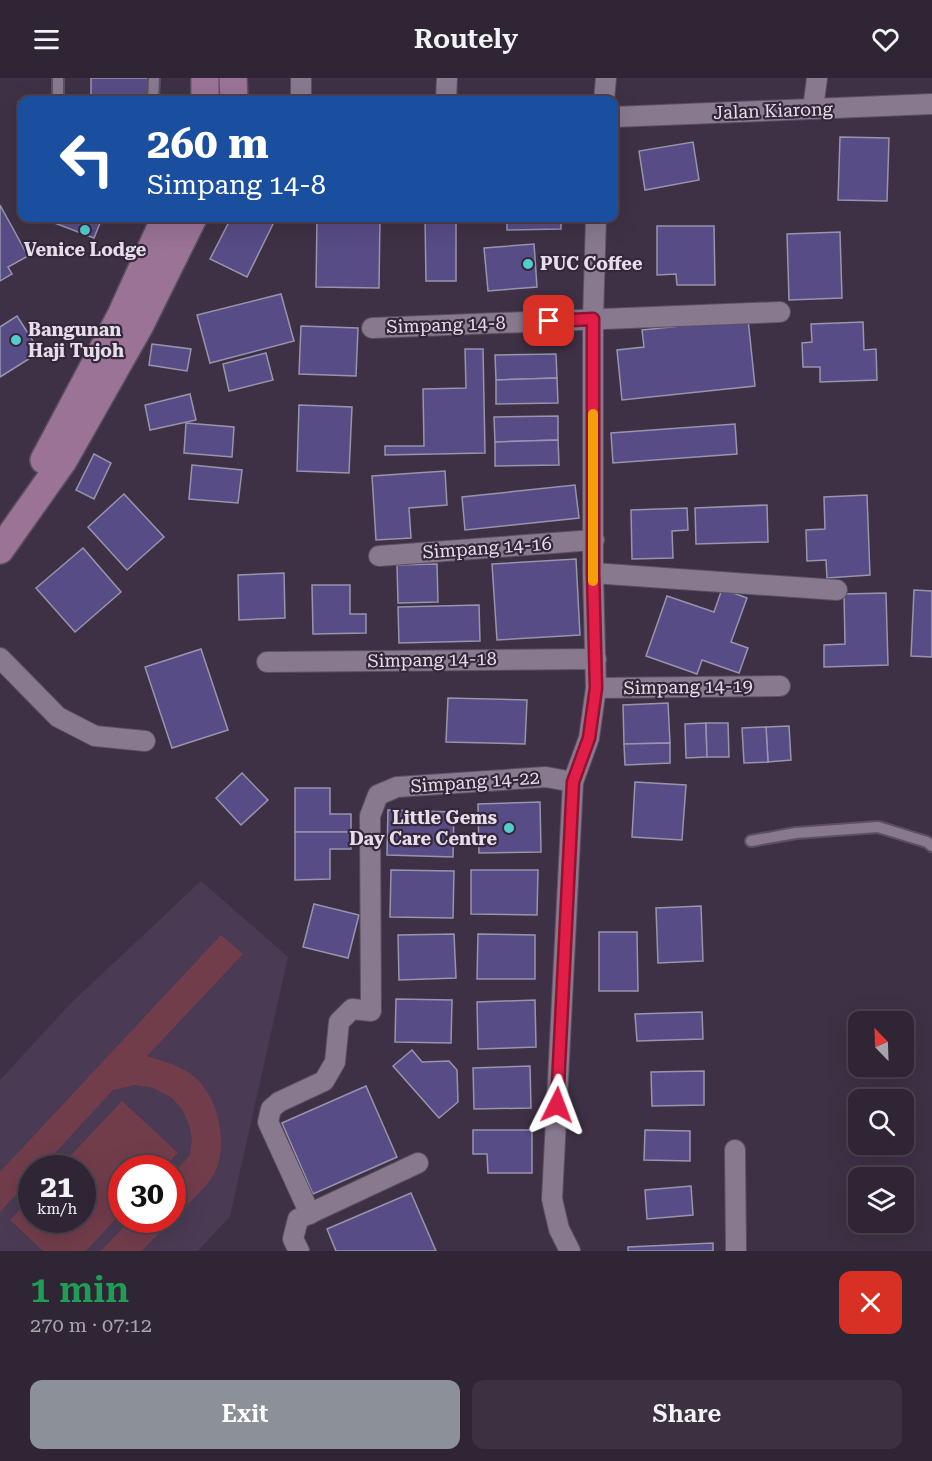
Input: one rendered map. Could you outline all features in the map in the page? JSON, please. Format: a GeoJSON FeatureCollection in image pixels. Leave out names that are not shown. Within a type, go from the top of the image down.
{"type":"FeatureCollection","features":[{"type":"Feature","properties":{"kind":"main road"},"geometry":{"type":"LineString","coordinates":[[205,78],[205,96]]}},
{"type":"Feature","properties":{"kind":"main road"},"geometry":{"type":"LineString","coordinates":[[233,78],[234,96]]}},
{"type":"Feature","properties":{"kind":"main road"},"geometry":{"type":"LineString","coordinates":[[0,550],[47,454],[121,315],[163,222]]}},
{"type":"Feature","properties":{"kind":"main road"},"geometry":{"type":"LineString","coordinates":[[0,550],[63,461],[140,325],[191,222]]}},
{"type":"Feature","properties":{"kind":"street"},"geometry":{"type":"LineString","coordinates":[[301,78],[301,96]]}},
{"type":"Feature","properties":{"kind":"street"},"geometry":{"type":"LineString","coordinates":[[446,96],[447,78]]}},
{"type":"Feature","properties":{"kind":"street"},"geometry":{"type":"LineString","coordinates":[[604,96],[606,78]]}},
{"type":"Feature","properties":{"kind":"street"},"geometry":{"type":"LineString","coordinates":[[813,109],[817,78]]}},
{"type":"Feature","properties":{"kind":"street","name":"Jalan Kiarong"},"geometry":{"type":"LineString","coordinates":[[618,117],[932,104]]}},
{"type":"Feature","properties":{"kind":"street"},"geometry":{"type":"LineString","coordinates":[[570,1251],[559,1228],[552,1199],[573,782],[589,738],[596,688],[593,573],[593,319],[596,222]]}},
{"type":"Feature","properties":{"kind":"street","name":"Simpang 14-8"},"geometry":{"type":"LineString","coordinates":[[372,328],[780,312]]}},
{"type":"Feature","properties":{"kind":"street","name":"Simpang 14-16"},"geometry":{"type":"LineString","coordinates":[[379,556],[594,540]]}},
{"type":"Feature","properties":{"kind":"street"},"geometry":{"type":"LineString","coordinates":[[593,573],[837,590]]}},
{"type":"Feature","properties":{"kind":"street"},"geometry":{"type":"LineString","coordinates":[[0,658],[58,717],[95,736],[146,741]]}},
{"type":"Feature","properties":{"kind":"street","name":"Simpang 14-18"},"geometry":{"type":"LineString","coordinates":[[267,662],[596,659]]}},
{"type":"Feature","properties":{"kind":"street","name":"Simpang 14-19"},"geometry":{"type":"LineString","coordinates":[[596,688],[780,686]]}},
{"type":"Feature","properties":{"kind":"street","name":"Simpang 14-22"},"geometry":{"type":"LineString","coordinates":[[310,1214],[268,1122],[271,1109],[279,1102],[324,1081],[335,1062],[339,1022],[352,1009],[371,1011],[370,816],[378,795],[397,787],[546,777],[573,782]]}},
{"type":"Feature","properties":{"kind":"street"},"geometry":{"type":"LineString","coordinates":[[735,1150],[736,1251]]}},
{"type":"Feature","properties":{"kind":"street"},"geometry":{"type":"LineString","coordinates":[[299,1251],[293,1239],[298,1219],[418,1163]]}},
{"type":"Feature","properties":{"kind":"lane"},"geometry":{"type":"LineString","coordinates":[[58,78],[58,96]]}},
{"type":"Feature","properties":{"kind":"lane"},"geometry":{"type":"LineString","coordinates":[[153,96],[154,78]]}},
{"type":"Feature","properties":{"kind":"lane"},"geometry":{"type":"LineString","coordinates":[[751,841],[796,833],[878,827],[927,842],[932,846]]}},
{"type":"Feature","properties":{"kind":"shaded area"},"geometry":{"type":"Polygon","coordinates":[[[201,881],[288,957],[230,1216],[198,1251],[0,1251],[0,1080],[70,1004],[201,881]]]}},
{"type":"Feature","properties":{"kind":"shaded area"},"geometry":{"type":"Polygon","coordinates":[[[221,935],[243,954],[147,1056],[173,1064],[191,1074],[205,1089],[217,1113],[221,1141],[217,1167],[207,1184],[186,1206],[186,1159],[190,1155],[192,1139],[189,1124],[182,1109],[172,1098],[154,1088],[134,1085],[113,1090],[53,1155],[18,1155],[18,1192],[0,1212],[0,1172],[221,935]]]}},
{"type":"Feature","properties":{"kind":"shaded area"},"geometry":{"type":"Polygon","coordinates":[[[122,1101],[178,1153],[176,1155],[108,1155],[108,1227],[86,1251],[43,1251],[24,1233],[96,1233],[96,1155],[71,1155],[122,1101]]]}},
{"type":"Feature","properties":{"kind":"shaded area"},"geometry":{"type":"Polygon","coordinates":[[[18,1211],[18,1228],[10,1220],[18,1211]]]}},
{"type":"Feature","properties":{"kind":"shaded area"},"geometry":{"type":"Polygon","coordinates":[[[118,1233],[159,1233],[142,1251],[101,1251],[118,1233]]]}},
{"type":"Feature","properties":{"kind":"building"},"geometry":{"type":"Polygon","coordinates":[[[91,78],[149,78],[149,96],[91,96],[91,78]]]}},
{"type":"Feature","properties":{"kind":"building"},"geometry":{"type":"Polygon","coordinates":[[[840,137],[889,138],[887,201],[838,200],[840,137]]]}},
{"type":"Feature","properties":{"kind":"building"},"geometry":{"type":"Polygon","coordinates":[[[693,142],[699,180],[645,190],[639,151],[693,142]]]}},
{"type":"Feature","properties":{"kind":"building"},"geometry":{"type":"Polygon","coordinates":[[[0,205],[28,256],[8,267],[12,274],[0,281],[0,205]]]}},
{"type":"Feature","properties":{"kind":"building","name":"Venice Lodge"},"geometry":{"type":"Polygon","coordinates":[[[52,222],[100,222],[94,238],[52,222]]]}},
{"type":"Feature","properties":{"kind":"building"},"geometry":{"type":"Polygon","coordinates":[[[229,222],[274,222],[247,277],[210,259],[229,222]]]}},
{"type":"Feature","properties":{"kind":"building"},"geometry":{"type":"Polygon","coordinates":[[[317,222],[380,222],[379,288],[316,287],[317,222]]]}},
{"type":"Feature","properties":{"kind":"building"},"geometry":{"type":"Polygon","coordinates":[[[425,222],[456,222],[456,281],[426,281],[425,222]]]}},
{"type":"Feature","properties":{"kind":"building"},"geometry":{"type":"Polygon","coordinates":[[[507,222],[561,222],[561,229],[507,230],[507,222]]]}},
{"type":"Feature","properties":{"kind":"building"},"geometry":{"type":"Polygon","coordinates":[[[657,226],[714,226],[715,285],[677,285],[676,274],[657,275],[657,226]]]}},
{"type":"Feature","properties":{"kind":"building"},"geometry":{"type":"Polygon","coordinates":[[[840,232],[842,298],[789,300],[787,234],[840,232]]]}},
{"type":"Feature","properties":{"kind":"building"},"geometry":{"type":"Polygon","coordinates":[[[534,244],[537,287],[488,291],[484,248],[534,244]]]}},
{"type":"Feature","properties":{"kind":"building"},"geometry":{"type":"Polygon","coordinates":[[[281,294],[294,341],[210,363],[197,315],[281,294]]]}},
{"type":"Feature","properties":{"kind":"building","name":"Bangunan Haji Tujoh"},"geometry":{"type":"Polygon","coordinates":[[[17,316],[40,352],[0,377],[0,327],[17,316]]]}},
{"type":"Feature","properties":{"kind":"building"},"geometry":{"type":"Polygon","coordinates":[[[748,319],[755,386],[622,400],[617,350],[644,347],[642,330],[748,319]]]}},
{"type":"Feature","properties":{"kind":"building"},"geometry":{"type":"Polygon","coordinates":[[[863,322],[864,350],[876,349],[877,380],[820,382],[820,367],[803,367],[802,343],[812,342],[811,324],[863,322]]]}},
{"type":"Feature","properties":{"kind":"building"},"geometry":{"type":"Polygon","coordinates":[[[301,326],[358,328],[356,376],[299,374],[301,326]]]}},
{"type":"Feature","properties":{"kind":"building"},"geometry":{"type":"Polygon","coordinates":[[[152,344],[191,349],[187,371],[149,365],[152,344]]]}},
{"type":"Feature","properties":{"kind":"building"},"geometry":{"type":"Polygon","coordinates":[[[465,349],[483,349],[485,453],[385,455],[385,446],[424,446],[423,389],[466,388],[465,349]]]}},
{"type":"Feature","properties":{"kind":"building"},"geometry":{"type":"Polygon","coordinates":[[[266,353],[273,380],[229,391],[223,364],[266,353]]]}},
{"type":"Feature","properties":{"kind":"building"},"geometry":{"type":"Polygon","coordinates":[[[556,354],[557,378],[496,380],[495,355],[556,354]]]}},
{"type":"Feature","properties":{"kind":"building"},"geometry":{"type":"Polygon","coordinates":[[[557,378],[558,403],[496,404],[496,380],[557,378]]]}},
{"type":"Feature","properties":{"kind":"building"},"geometry":{"type":"Polygon","coordinates":[[[190,394],[196,420],[150,430],[145,405],[190,394]]]}},
{"type":"Feature","properties":{"kind":"building"},"geometry":{"type":"Polygon","coordinates":[[[299,405],[352,407],[349,473],[297,471],[299,405]]]}},
{"type":"Feature","properties":{"kind":"building"},"geometry":{"type":"Polygon","coordinates":[[[558,416],[558,440],[495,442],[494,417],[558,416]]]}},
{"type":"Feature","properties":{"kind":"building"},"geometry":{"type":"Polygon","coordinates":[[[186,423],[234,427],[232,457],[184,453],[186,423]]]}},
{"type":"Feature","properties":{"kind":"building"},"geometry":{"type":"Polygon","coordinates":[[[735,424],[737,454],[613,463],[611,433],[735,424]]]}},
{"type":"Feature","properties":{"kind":"building"},"geometry":{"type":"Polygon","coordinates":[[[558,440],[559,465],[495,466],[495,442],[558,440]]]}},
{"type":"Feature","properties":{"kind":"building"},"geometry":{"type":"Polygon","coordinates":[[[94,454],[111,463],[94,499],[76,490],[94,454]]]}},
{"type":"Feature","properties":{"kind":"building"},"geometry":{"type":"Polygon","coordinates":[[[192,465],[242,470],[238,503],[189,499],[192,465]]]}},
{"type":"Feature","properties":{"kind":"building"},"geometry":{"type":"Polygon","coordinates":[[[445,471],[447,505],[409,508],[411,538],[376,540],[372,476],[445,471]]]}},
{"type":"Feature","properties":{"kind":"building"},"geometry":{"type":"Polygon","coordinates":[[[575,485],[579,518],[465,530],[462,497],[575,485]]]}},
{"type":"Feature","properties":{"kind":"building"},"geometry":{"type":"Polygon","coordinates":[[[124,494],[164,537],[127,570],[88,527],[124,494]]]}},
{"type":"Feature","properties":{"kind":"building"},"geometry":{"type":"Polygon","coordinates":[[[867,495],[870,575],[827,578],[826,560],[807,561],[806,530],[825,529],[824,497],[867,495]]]}},
{"type":"Feature","properties":{"kind":"building"},"geometry":{"type":"Polygon","coordinates":[[[767,505],[768,542],[696,544],[695,508],[767,505]]]}},
{"type":"Feature","properties":{"kind":"building"},"geometry":{"type":"Polygon","coordinates":[[[687,508],[688,530],[672,531],[673,558],[632,559],[631,510],[687,508]]]}},
{"type":"Feature","properties":{"kind":"building"},"geometry":{"type":"Polygon","coordinates":[[[83,548],[121,592],[75,632],[36,588],[83,548]]]}},
{"type":"Feature","properties":{"kind":"building"},"geometry":{"type":"Polygon","coordinates":[[[576,559],[580,635],[497,640],[492,564],[576,559]]]}},
{"type":"Feature","properties":{"kind":"building"},"geometry":{"type":"Polygon","coordinates":[[[437,564],[438,602],[398,603],[397,565],[437,564]]]}},
{"type":"Feature","properties":{"kind":"building"},"geometry":{"type":"Polygon","coordinates":[[[284,573],[285,618],[239,620],[238,575],[284,573]]]}},
{"type":"Feature","properties":{"kind":"building"},"geometry":{"type":"Polygon","coordinates":[[[312,585],[350,585],[350,614],[366,614],[366,633],[313,634],[312,585]]]}},
{"type":"Feature","properties":{"kind":"building"},"geometry":{"type":"Polygon","coordinates":[[[722,589],[747,598],[731,642],[748,648],[739,673],[702,660],[697,674],[646,656],[667,596],[714,612],[722,589]]]}},
{"type":"Feature","properties":{"kind":"building"},"geometry":{"type":"Polygon","coordinates":[[[914,590],[932,591],[932,657],[911,656],[914,590]]]}},
{"type":"Feature","properties":{"kind":"building"},"geometry":{"type":"Polygon","coordinates":[[[886,593],[888,665],[824,667],[824,645],[845,644],[844,594],[886,593]]]}},
{"type":"Feature","properties":{"kind":"building"},"geometry":{"type":"Polygon","coordinates":[[[479,605],[480,641],[399,643],[398,607],[479,605]]]}},
{"type":"Feature","properties":{"kind":"building"},"geometry":{"type":"Polygon","coordinates":[[[201,649],[228,730],[172,748],[145,667],[201,649]]]}},
{"type":"Feature","properties":{"kind":"building"},"geometry":{"type":"Polygon","coordinates":[[[448,698],[527,700],[525,744],[446,742],[448,698]]]}},
{"type":"Feature","properties":{"kind":"building"},"geometry":{"type":"Polygon","coordinates":[[[668,703],[670,743],[624,744],[623,705],[668,703]]]}},
{"type":"Feature","properties":{"kind":"building"},"geometry":{"type":"Polygon","coordinates":[[[706,723],[707,757],[686,758],[685,724],[706,723]]]}},
{"type":"Feature","properties":{"kind":"building"},"geometry":{"type":"Polygon","coordinates":[[[706,723],[728,723],[729,757],[707,757],[706,723]]]}},
{"type":"Feature","properties":{"kind":"building"},"geometry":{"type":"Polygon","coordinates":[[[789,726],[791,760],[768,762],[766,727],[789,726]]]}},
{"type":"Feature","properties":{"kind":"building"},"geometry":{"type":"Polygon","coordinates":[[[766,727],[768,762],[744,763],[742,728],[766,727]]]}},
{"type":"Feature","properties":{"kind":"building"},"geometry":{"type":"Polygon","coordinates":[[[670,743],[670,763],[625,765],[624,744],[670,743]]]}},
{"type":"Feature","properties":{"kind":"building"},"geometry":{"type":"Polygon","coordinates":[[[242,773],[268,800],[241,825],[216,798],[242,773]]]}},
{"type":"Feature","properties":{"kind":"building"},"geometry":{"type":"Polygon","coordinates":[[[635,782],[686,785],[682,840],[632,837],[635,782]]]}},
{"type":"Feature","properties":{"kind":"building"},"geometry":{"type":"Polygon","coordinates":[[[295,788],[330,788],[330,814],[351,814],[351,832],[295,832],[295,788]]]}},
{"type":"Feature","properties":{"kind":"building","name":"Little Gems Day Care Centre"},"geometry":{"type":"Polygon","coordinates":[[[540,802],[541,852],[479,853],[478,804],[540,802]]]}},
{"type":"Feature","properties":{"kind":"building"},"geometry":{"type":"Polygon","coordinates":[[[388,810],[454,812],[453,857],[387,855],[388,810]]]}},
{"type":"Feature","properties":{"kind":"building"},"geometry":{"type":"Polygon","coordinates":[[[295,832],[351,832],[351,849],[330,849],[330,879],[295,880],[295,832]]]}},
{"type":"Feature","properties":{"kind":"building"},"geometry":{"type":"Polygon","coordinates":[[[391,870],[454,871],[453,918],[390,917],[391,870]]]}},
{"type":"Feature","properties":{"kind":"building"},"geometry":{"type":"Polygon","coordinates":[[[471,870],[538,870],[537,915],[471,914],[471,870]]]}},
{"type":"Feature","properties":{"kind":"building"},"geometry":{"type":"Polygon","coordinates":[[[314,904],[359,915],[348,958],[303,947],[314,904]]]}},
{"type":"Feature","properties":{"kind":"building"},"geometry":{"type":"Polygon","coordinates":[[[701,906],[703,961],[658,963],[656,908],[701,906]]]}},
{"type":"Feature","properties":{"kind":"building"},"geometry":{"type":"Polygon","coordinates":[[[599,932],[637,932],[638,991],[599,991],[599,932]]]}},
{"type":"Feature","properties":{"kind":"building"},"geometry":{"type":"Polygon","coordinates":[[[454,934],[456,978],[399,980],[398,935],[454,934]]]}},
{"type":"Feature","properties":{"kind":"building"},"geometry":{"type":"Polygon","coordinates":[[[478,934],[535,935],[535,979],[477,979],[478,934]]]}},
{"type":"Feature","properties":{"kind":"building"},"geometry":{"type":"Polygon","coordinates":[[[396,999],[452,1000],[451,1043],[395,1042],[396,999]]]}},
{"type":"Feature","properties":{"kind":"building"},"geometry":{"type":"Polygon","coordinates":[[[535,1000],[536,1047],[478,1049],[477,1002],[535,1000]]]}},
{"type":"Feature","properties":{"kind":"building"},"geometry":{"type":"Polygon","coordinates":[[[702,1012],[703,1039],[637,1041],[635,1014],[702,1012]]]}},
{"type":"Feature","properties":{"kind":"building"},"geometry":{"type":"Polygon","coordinates":[[[412,1050],[422,1062],[449,1061],[457,1070],[458,1102],[439,1118],[393,1066],[412,1050]]]}},
{"type":"Feature","properties":{"kind":"building"},"geometry":{"type":"Polygon","coordinates":[[[530,1066],[531,1108],[474,1109],[473,1068],[530,1066]]]}},
{"type":"Feature","properties":{"kind":"building"},"geometry":{"type":"Polygon","coordinates":[[[704,1071],[704,1105],[652,1106],[651,1072],[704,1071]]]}},
{"type":"Feature","properties":{"kind":"building"},"geometry":{"type":"Polygon","coordinates":[[[366,1086],[397,1157],[313,1194],[282,1123],[366,1086]]]}},
{"type":"Feature","properties":{"kind":"building"},"geometry":{"type":"Polygon","coordinates":[[[473,1130],[532,1130],[532,1173],[488,1173],[487,1154],[473,1154],[473,1130]]]}},
{"type":"Feature","properties":{"kind":"building"},"geometry":{"type":"Polygon","coordinates":[[[645,1130],[690,1131],[690,1161],[644,1160],[645,1130]]]}},
{"type":"Feature","properties":{"kind":"building"},"geometry":{"type":"Polygon","coordinates":[[[691,1186],[693,1215],[647,1219],[645,1190],[691,1186]]]}},
{"type":"Feature","properties":{"kind":"building"},"geometry":{"type":"Polygon","coordinates":[[[411,1193],[436,1251],[336,1251],[327,1229],[411,1193]]]}},
{"type":"Feature","properties":{"kind":"building"},"geometry":{"type":"Polygon","coordinates":[[[713,1243],[713,1251],[628,1251],[628,1247],[713,1243]]]}},
{"type":"Feature","properties":{"kind":"slow traffic"},"geometry":{"type":"LineString","coordinates":[[593,414],[593,581]]}},
{"type":"Feature","properties":{"kind":"place","name":"Venice Lodge"},"geometry":{"type":"Point","coordinates":[85,230]}},
{"type":"Feature","properties":{"kind":"place","name":"PUC Coffee"},"geometry":{"type":"Point","coordinates":[528,264]}},
{"type":"Feature","properties":{"kind":"place","name":"Bangunan Haji Tujoh"},"geometry":{"type":"Point","coordinates":[16,340]}},
{"type":"Feature","properties":{"kind":"place","name":"Little Gems Day Care Centre"},"geometry":{"type":"Point","coordinates":[509,828]}},
{"type":"Feature","properties":{"kind":"route"},"geometry":{"type":"LineString","coordinates":[[549,321],[593,319],[593,573],[596,688],[589,738],[573,782],[557,1105]]}}]}
